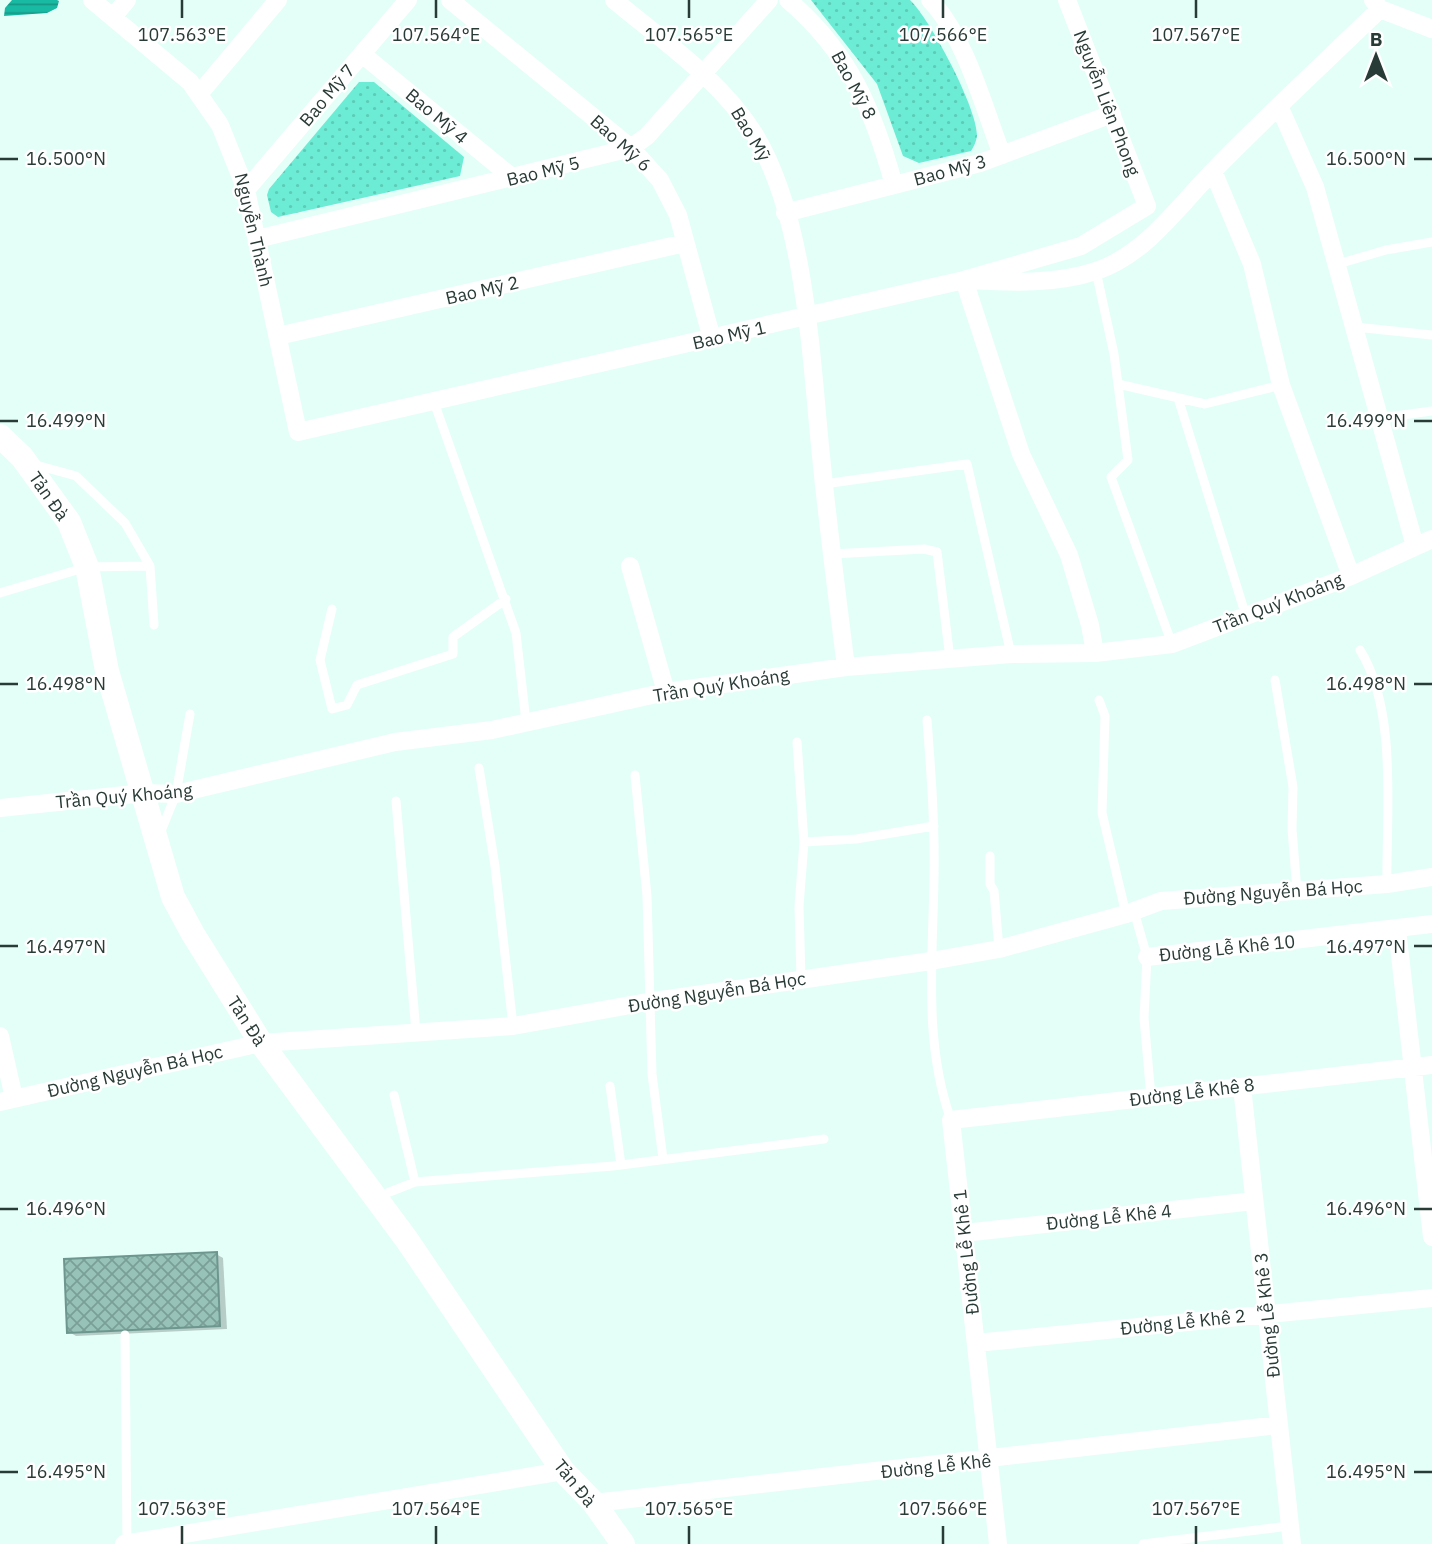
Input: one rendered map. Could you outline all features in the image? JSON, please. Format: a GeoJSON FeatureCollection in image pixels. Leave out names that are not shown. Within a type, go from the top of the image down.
{"type":"FeatureCollection","features":[{"type":"Feature","properties":{"kind":"main road","name":"Tản Đà"},"geometry":{"type":"LineString","coordinates":[[0,436],[22,457],[69,522],[87,568],[107,671],[173,897],[261,1043],[407,1240],[563,1471],[594,1503],[623,1544]]}},
{"type":"Feature","properties":{"kind":"street","name":"Nguyễn Thành"},"geometry":{"type":"LineString","coordinates":[[92,0],[200,93],[220,125],[246,190],[298,432]]}},
{"type":"Feature","properties":{"kind":"street"},"geometry":{"type":"LineString","coordinates":[[113,17],[127,0]]}},
{"type":"Feature","properties":{"kind":"street"},"geometry":{"type":"LineString","coordinates":[[200,93],[278,0]]}},
{"type":"Feature","properties":{"kind":"street","name":"Bao Mỹ 7"},"geometry":{"type":"LineString","coordinates":[[246,190],[408,0]]}},
{"type":"Feature","properties":{"kind":"street","name":"Bao Mỹ 6"},"geometry":{"type":"LineString","coordinates":[[450,0],[631,148],[668,193],[712,340]]}},
{"type":"Feature","properties":{"kind":"street","name":"Bao Mỹ"},"geometry":{"type":"LineString","coordinates":[[614,0],[730,100],[756,136],[777,185],[807,317],[846,667]]}},
{"type":"Feature","properties":{"kind":"street","name":"Bao Mỹ 5"},"geometry":{"type":"LineString","coordinates":[[257,239],[631,148],[647,136],[769,0]]}},
{"type":"Feature","properties":{"kind":"street","name":"Bao Mỹ 8"},"geometry":{"type":"LineString","coordinates":[[788,0],[837,48],[862,93],[882,140],[894,185]]}},
{"type":"Feature","properties":{"kind":"street"},"geometry":{"type":"LineString","coordinates":[[930,0],[942,12],[965,59],[1002,155]]}},
{"type":"Feature","properties":{"kind":"street","name":"Nguyễn Liên Phong"},"geometry":{"type":"LineString","coordinates":[[1067,0],[1147,206]]}},
{"type":"Feature","properties":{"kind":"street"},"geometry":{"type":"LineString","coordinates":[[1095,653],[1090,625],[1069,555],[1021,454],[964,280],[1027,283],[1096,271],[1126,256],[1153,233],[1376,5],[1432,29]]}},
{"type":"Feature","properties":{"kind":"street","name":"Bao Mỹ 4"},"geometry":{"type":"LineString","coordinates":[[362,54],[513,178]]}},
{"type":"Feature","properties":{"kind":"street"},"geometry":{"type":"LineString","coordinates":[[1279,106],[1315,187],[1415,547]]}},
{"type":"Feature","properties":{"kind":"street","name":"Bao Mỹ 3"},"geometry":{"type":"LineString","coordinates":[[785,214],[1002,155],[1112,114]]}},
{"type":"Feature","properties":{"kind":"street"},"geometry":{"type":"LineString","coordinates":[[1213,171],[1252,264],[1281,385],[1351,576]]}},
{"type":"Feature","properties":{"kind":"street","name":"Bao Mỹ 1"},"geometry":{"type":"LineString","coordinates":[[298,432],[712,340],[964,280],[1082,246],[1147,206]]}},
{"type":"Feature","properties":{"kind":"street","name":"Bao Mỹ 2"},"geometry":{"type":"LineString","coordinates":[[278,336],[685,243]]}},
{"type":"Feature","properties":{"kind":"street","name":"Trần Quý Khoáng"},"geometry":{"type":"LineString","coordinates":[[0,808],[144,793],[176,794],[395,742],[492,730],[666,692],[846,667],[1011,654],[1095,653],[1172,644],[1351,576],[1432,539]]}},
{"type":"Feature","properties":{"kind":"street"},"geometry":{"type":"LineString","coordinates":[[630,566],[666,692]]}},
{"type":"Feature","properties":{"kind":"street","name":"Đường Nguyễn Bá Học"},"geometry":{"type":"LineString","coordinates":[[7,1100],[261,1043],[513,1026],[647,1002],[931,961],[999,948],[1130,913],[1160,901],[1387,884],[1432,877]]}},
{"type":"Feature","properties":{"kind":"street","name":"Đường Lễ Khê 10"},"geometry":{"type":"LineString","coordinates":[[1147,957],[1432,925]]}},
{"type":"Feature","properties":{"kind":"street"},"geometry":{"type":"LineString","coordinates":[[1397,929],[1429,1182],[1432,1237]]}},
{"type":"Feature","properties":{"kind":"street"},"geometry":{"type":"LineString","coordinates":[[0,1036],[7,1100]]}},
{"type":"Feature","properties":{"kind":"street","name":"Đường Lễ Khê 8"},"geometry":{"type":"LineString","coordinates":[[951,1120],[1432,1065]]}},
{"type":"Feature","properties":{"kind":"street","name":"Đường Lễ Khê 3"},"geometry":{"type":"LineString","coordinates":[[1242,1087],[1292,1544]]}},
{"type":"Feature","properties":{"kind":"street","name":"Đường Lễ Khê 1"},"geometry":{"type":"LineString","coordinates":[[951,1120],[998,1544]]}},
{"type":"Feature","properties":{"kind":"street","name":"Đường Lễ Khê 4"},"geometry":{"type":"LineString","coordinates":[[964,1234],[1254,1201]]}},
{"type":"Feature","properties":{"kind":"street","name":"Đường Lễ Khê 2"},"geometry":{"type":"LineString","coordinates":[[976,1343],[1432,1298]]}},
{"type":"Feature","properties":{"kind":"street","name":"Đường Lễ Khê"},"geometry":{"type":"LineString","coordinates":[[594,1503],[1279,1425]]}},
{"type":"Feature","properties":{"kind":"street"},"geometry":{"type":"LineString","coordinates":[[125,1544],[563,1471]]}},
{"type":"Feature","properties":{"kind":"lane"},"geometry":{"type":"LineString","coordinates":[[1338,264],[1386,250],[1432,242]]}},
{"type":"Feature","properties":{"kind":"lane"},"geometry":{"type":"LineString","coordinates":[[1096,271],[1118,384],[1128,460],[1111,477],[1172,644]]}},
{"type":"Feature","properties":{"kind":"lane"},"geometry":{"type":"LineString","coordinates":[[1355,327],[1432,334]]}},
{"type":"Feature","properties":{"kind":"lane"},"geometry":{"type":"LineString","coordinates":[[1118,384],[1205,404],[1281,385]]}},
{"type":"Feature","properties":{"kind":"lane"},"geometry":{"type":"LineString","coordinates":[[1178,398],[1246,616]]}},
{"type":"Feature","properties":{"kind":"lane"},"geometry":{"type":"LineString","coordinates":[[434,402],[516,633],[526,722]]}},
{"type":"Feature","properties":{"kind":"lane"},"geometry":{"type":"LineString","coordinates":[[1380,418],[1432,411]]}},
{"type":"Feature","properties":{"kind":"lane"},"geometry":{"type":"LineString","coordinates":[[22,457],[38,466],[76,476],[125,523],[149,566],[154,625]]}},
{"type":"Feature","properties":{"kind":"lane"},"geometry":{"type":"LineString","coordinates":[[824,484],[967,464],[1011,654]]}},
{"type":"Feature","properties":{"kind":"lane"},"geometry":{"type":"LineString","coordinates":[[832,554],[924,549],[937,552],[950,659]]}},
{"type":"Feature","properties":{"kind":"lane"},"geometry":{"type":"LineString","coordinates":[[0,593],[87,568],[149,566]]}},
{"type":"Feature","properties":{"kind":"lane"},"geometry":{"type":"LineString","coordinates":[[332,609],[320,660],[332,709],[347,705],[357,685],[453,654],[453,636],[506,599]]}},
{"type":"Feature","properties":{"kind":"lane"},"geometry":{"type":"LineString","coordinates":[[1360,650],[1372,669],[1379,694],[1386,754],[1387,884]]}},
{"type":"Feature","properties":{"kind":"lane"},"geometry":{"type":"LineString","coordinates":[[1275,680],[1293,787],[1292,829],[1297,891]]}},
{"type":"Feature","properties":{"kind":"lane"},"geometry":{"type":"LineString","coordinates":[[1099,700],[1105,716],[1102,813],[1130,913],[1147,957],[1143,1018],[1151,1097]]}},
{"type":"Feature","properties":{"kind":"lane"},"geometry":{"type":"LineString","coordinates":[[157,839],[176,794],[190,714]]}},
{"type":"Feature","properties":{"kind":"lane","name":"Đường Lễ Khê 1"},"geometry":{"type":"LineString","coordinates":[[927,720],[934,826],[930,1000],[939,1079],[951,1120]]}},
{"type":"Feature","properties":{"kind":"lane"},"geometry":{"type":"LineString","coordinates":[[797,742],[804,842],[799,906],[802,979]]}},
{"type":"Feature","properties":{"kind":"lane"},"geometry":{"type":"LineString","coordinates":[[479,768],[495,866],[513,1026]]}},
{"type":"Feature","properties":{"kind":"lane"},"geometry":{"type":"LineString","coordinates":[[635,775],[647,896],[647,1002],[663,1159]]}},
{"type":"Feature","properties":{"kind":"lane"},"geometry":{"type":"LineString","coordinates":[[396,801],[416,1032]]}},
{"type":"Feature","properties":{"kind":"lane"},"geometry":{"type":"LineString","coordinates":[[804,842],[856,839],[934,826]]}},
{"type":"Feature","properties":{"kind":"lane"},"geometry":{"type":"LineString","coordinates":[[990,856],[990,884],[994,891],[999,948]]}},
{"type":"Feature","properties":{"kind":"lane"},"geometry":{"type":"LineString","coordinates":[[610,1086],[621,1165]]}},
{"type":"Feature","properties":{"kind":"lane"},"geometry":{"type":"LineString","coordinates":[[394,1095],[415,1182]]}},
{"type":"Feature","properties":{"kind":"lane"},"geometry":{"type":"LineString","coordinates":[[376,1198],[415,1182],[621,1165],[824,1139]]}},
{"type":"Feature","properties":{"kind":"lane"},"geometry":{"type":"LineString","coordinates":[[125,1335],[125,1544]]}},
{"type":"Feature","properties":{"kind":"lane"},"geometry":{"type":"LineString","coordinates":[[1143,1544],[1289,1525]]}},
{"type":"Feature","properties":{"kind":"shaded area"},"geometry":{"type":"Polygon","coordinates":[[[12,0],[59,1],[57,8],[47,13],[4,16],[5,8],[12,0]]]}},
{"type":"Feature","properties":{"kind":"shaded area"},"geometry":{"type":"Polygon","coordinates":[[[811,0],[910,0],[929,25],[962,86],[977,136],[971,151],[919,163],[903,156],[877,84],[811,0]]]}},
{"type":"Feature","properties":{"kind":"shaded area"},"geometry":{"type":"Polygon","coordinates":[[[359,82],[374,82],[464,157],[460,176],[278,217],[271,212],[267,195],[269,189],[359,82]]]}},
{"type":"Feature","properties":{"kind":"building"},"geometry":{"type":"Polygon","coordinates":[[[217,1252],[220,1326],[67,1333],[64,1259],[217,1252]]]}}]}
